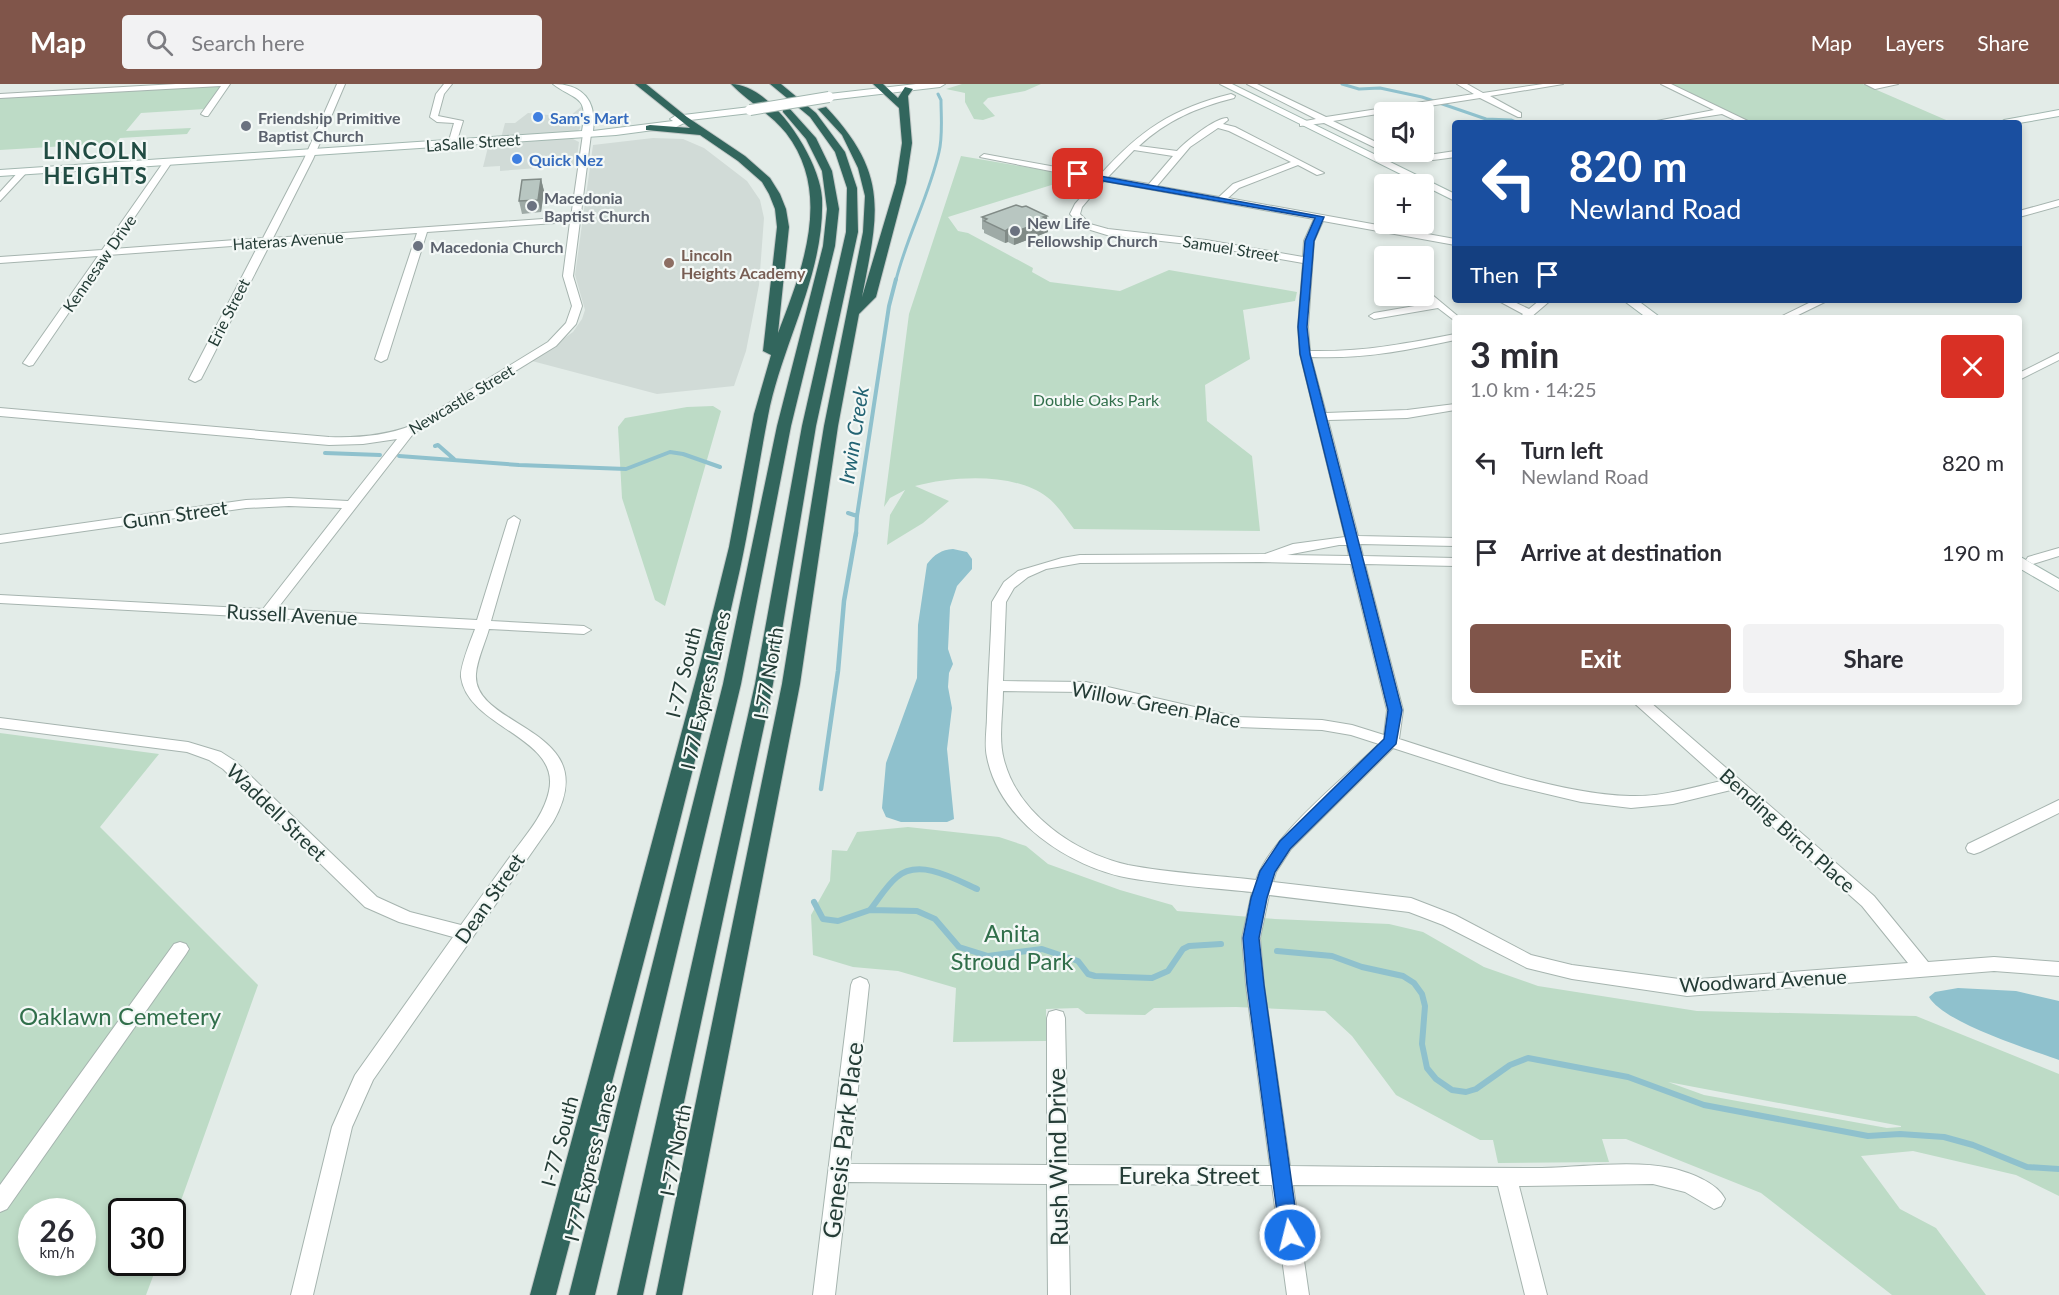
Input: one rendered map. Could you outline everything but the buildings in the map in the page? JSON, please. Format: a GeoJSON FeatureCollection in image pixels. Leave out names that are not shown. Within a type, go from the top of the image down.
{"type":"FeatureCollection","features":[{"type":"Feature","properties":{"kind":"highway"},"geometry":{"type":"LineString","coordinates":[[640,84],[670,110],[740,155],[758,170],[774,192],[782,211],[781,250],[766,392]]}},
{"type":"Feature","properties":{"kind":"highway","name":"I-77 South"},"geometry":{"type":"LineString","coordinates":[[543,1295],[690,744],[733,564],[766,392],[810,254],[815,220],[815,190],[809,164],[792,133],[767,107],[736,84]]}},
{"type":"Feature","properties":{"kind":"highway","name":"I 77 Express Lanes"},"geometry":{"type":"LineString","coordinates":[[582,1295],[732,684],[784,426],[831,233],[831,189],[824,163],[816,146],[788,111],[752,84]]}},
{"type":"Feature","properties":{"kind":"highway"},"geometry":{"type":"LineString","coordinates":[[630,1295],[764,684],[809,426],[852,232],[852,188],[840,152],[813,115],[775,84]]}},
{"type":"Feature","properties":{"kind":"highway","name":"I-77 North"},"geometry":{"type":"LineString","coordinates":[[669,1295],[791,684],[831,426],[869,232],[870,207],[866,177],[855,150],[840,127],[819,105],[791,84]]}},
{"type":"Feature","properties":{"kind":"highway"},"geometry":{"type":"LineString","coordinates":[[852,314],[870,297],[901,183],[907,143],[907,124],[902,106],[903,94],[907,86]]}},
{"type":"Feature","properties":{"kind":"highway"},"geometry":{"type":"LineString","coordinates":[[881,87],[902,106]]}},
{"type":"Feature","properties":{"kind":"highway"},"geometry":{"type":"LineString","coordinates":[[652,125],[668,116],[670,110]]}},
{"type":"Feature","properties":{"kind":"highway"},"geometry":{"type":"LineString","coordinates":[[652,125],[703,133]]}},
{"type":"Feature","properties":{"kind":"main road"},"geometry":{"type":"LineString","coordinates":[[558,84],[575,91],[586,102],[590,111],[588,128]]}},
{"type":"Feature","properties":{"kind":"main road","name":"LaSalle Street"},"geometry":{"type":"LineString","coordinates":[[0,173],[452,144],[588,128],[676,124],[685,120],[881,87],[940,84]]}},
{"type":"Feature","properties":{"kind":"main road"},"geometry":{"type":"LineString","coordinates":[[1221,86],[1231,96],[1392,174]]}},
{"type":"Feature","properties":{"kind":"main road"},"geometry":{"type":"LineString","coordinates":[[1221,86],[1452,197]]}},
{"type":"Feature","properties":{"kind":"main road"},"geometry":{"type":"LineString","coordinates":[[2020,120],[2059,113]]}},
{"type":"Feature","properties":{"kind":"main road","name":"LaSalle Street"},"geometry":{"type":"LineString","coordinates":[[588,128],[652,125]]}},
{"type":"Feature","properties":{"kind":"main road"},"geometry":{"type":"LineString","coordinates":[[1434,194],[1452,203]]}},
{"type":"Feature","properties":{"kind":"main road"},"geometry":{"type":"LineString","coordinates":[[1633,303],[1651,315]]}},
{"type":"Feature","properties":{"kind":"main road"},"geometry":{"type":"LineString","coordinates":[[2024,557],[2059,576]]}},
{"type":"Feature","properties":{"kind":"main road"},"geometry":{"type":"LineString","coordinates":[[2024,557],[2059,586]]}},
{"type":"Feature","properties":{"kind":"street"},"geometry":{"type":"LineString","coordinates":[[95,91],[101,84]]}},
{"type":"Feature","properties":{"kind":"street"},"geometry":{"type":"LineString","coordinates":[[0,96],[219,84]]}},
{"type":"Feature","properties":{"kind":"street"},"geometry":{"type":"LineString","coordinates":[[205,114],[226,84]]}},
{"type":"Feature","properties":{"kind":"street","name":"Erie Street"},"geometry":{"type":"LineString","coordinates":[[195,379],[221,324],[323,133],[341,84]]}},
{"type":"Feature","properties":{"kind":"street"},"geometry":{"type":"LineString","coordinates":[[448,84],[440,94],[434,117],[440,120],[459,121],[452,144]]}},
{"type":"Feature","properties":{"kind":"street"},"geometry":{"type":"LineString","coordinates":[[1251,84],[1374,144]]}},
{"type":"Feature","properties":{"kind":"street"},"geometry":{"type":"LineString","coordinates":[[1461,84],[1518,115]]}},
{"type":"Feature","properties":{"kind":"street"},"geometry":{"type":"LineString","coordinates":[[1303,124],[1559,84]]}},
{"type":"Feature","properties":{"kind":"street"},"geometry":{"type":"LineString","coordinates":[[1665,84],[1742,120]]}},
{"type":"Feature","properties":{"kind":"street"},"geometry":{"type":"LineString","coordinates":[[1872,85],[1894,84]]}},
{"type":"Feature","properties":{"kind":"street","name":"Samuel Street"},"geometry":{"type":"LineString","coordinates":[[1231,96],[1211,100],[1179,112],[1142,136],[1075,210],[1078,219],[1087,226],[1107,232],[1206,243],[1308,261]]}},
{"type":"Feature","properties":{"kind":"street"},"geometry":{"type":"LineString","coordinates":[[1668,120],[1723,111]]}},
{"type":"Feature","properties":{"kind":"street"},"geometry":{"type":"LineString","coordinates":[[1151,187],[1193,140],[1229,118]]}},
{"type":"Feature","properties":{"kind":"street"},"geometry":{"type":"LineString","coordinates":[[1216,125],[1232,129],[1320,172]]}},
{"type":"Feature","properties":{"kind":"street","name":"Newcastle Street"},"geometry":{"type":"LineString","coordinates":[[0,412],[329,441],[373,440],[408,432],[493,382],[552,344],[568,329],[576,314],[577,306],[568,280],[588,128]]}},
{"type":"Feature","properties":{"kind":"street"},"geometry":{"type":"LineString","coordinates":[[1131,147],[1180,154]]}},
{"type":"Feature","properties":{"kind":"street"},"geometry":{"type":"LineString","coordinates":[[1434,156],[1452,154]]}},
{"type":"Feature","properties":{"kind":"street"},"geometry":{"type":"LineString","coordinates":[[984,157],[1452,241]]}},
{"type":"Feature","properties":{"kind":"street","name":"Kennesaw Drive"},"geometry":{"type":"LineString","coordinates":[[29,363],[168,162]]}},
{"type":"Feature","properties":{"kind":"street"},"geometry":{"type":"LineString","coordinates":[[1222,199],[1236,186],[1298,162]]}},
{"type":"Feature","properties":{"kind":"street"},"geometry":{"type":"LineString","coordinates":[[0,198],[24,171]]}},
{"type":"Feature","properties":{"kind":"street"},"geometry":{"type":"LineString","coordinates":[[2022,213],[2059,203]]}},
{"type":"Feature","properties":{"kind":"street"},"geometry":{"type":"LineString","coordinates":[[1298,1295],[1255,985],[1251,938],[1262,887],[1268,871],[1285,845],[1391,741],[1395,710],[1354,540],[1305,354],[1303,327],[1310,236],[1320,217]]}},
{"type":"Feature","properties":{"kind":"street","name":"Hateras Avenue"},"geometry":{"type":"LineString","coordinates":[[0,260],[576,219]]}},
{"type":"Feature","properties":{"kind":"street"},"geometry":{"type":"LineString","coordinates":[[381,359],[423,230]]}},
{"type":"Feature","properties":{"kind":"street"},"geometry":{"type":"LineString","coordinates":[[1434,301],[1452,316]]}},
{"type":"Feature","properties":{"kind":"street"},"geometry":{"type":"LineString","coordinates":[[1507,303],[1527,315],[1542,303]]}},
{"type":"Feature","properties":{"kind":"street"},"geometry":{"type":"LineString","coordinates":[[1790,315],[1817,303]]}},
{"type":"Feature","properties":{"kind":"street"},"geometry":{"type":"LineString","coordinates":[[1374,316],[1438,305]]}},
{"type":"Feature","properties":{"kind":"street"},"geometry":{"type":"LineString","coordinates":[[1305,354],[1350,355],[1382,352],[1452,338]]}},
{"type":"Feature","properties":{"kind":"street"},"geometry":{"type":"LineString","coordinates":[[2022,375],[2059,356]]}},
{"type":"Feature","properties":{"kind":"street"},"geometry":{"type":"LineString","coordinates":[[1321,417],[1407,414],[1452,407]]}},
{"type":"Feature","properties":{"kind":"street"},"geometry":{"type":"LineString","coordinates":[[267,613],[408,432]]}},
{"type":"Feature","properties":{"kind":"street","name":"Gunn Street"},"geometry":{"type":"LineString","coordinates":[[0,539],[246,504],[280,502],[351,505]]}},
{"type":"Feature","properties":{"kind":"street","name":"Dean Street"},"geometry":{"type":"LineString","coordinates":[[302,1295],[349,1109],[375,1059],[547,818],[558,787],[557,772],[546,752],[472,695],[468,685],[468,675],[514,520]]}},
{"type":"Feature","properties":{"kind":"street"},"geometry":{"type":"LineString","coordinates":[[1260,558],[1308,544],[1354,540],[1452,542]]}},
{"type":"Feature","properties":{"kind":"street"},"geometry":{"type":"LineString","coordinates":[[2024,557],[2059,552]]}},
{"type":"Feature","properties":{"kind":"street"},"geometry":{"type":"LineString","coordinates":[[1260,558],[1452,562]]}},
{"type":"Feature","properties":{"kind":"street","name":"Woodward Avenue"},"geometry":{"type":"LineString","coordinates":[[1260,558],[1080,559],[1051,562],[1010,583],[999,602],[995,686],[995,758],[1005,784],[1019,809],[1041,829],[1064,846],[1097,862],[1128,871],[1411,905],[1449,920],[1527,962],[1628,981],[1687,988],[1994,964],[2059,969]]}},
{"type":"Feature","properties":{"kind":"street","name":"Russell Avenue"},"geometry":{"type":"LineString","coordinates":[[0,599],[584,630]]}},
{"type":"Feature","properties":{"kind":"street","name":"Willow Green Place"},"geometry":{"type":"LineString","coordinates":[[995,686],[1086,687],[1238,722],[1322,725],[1352,730],[1501,777],[1581,796],[1631,802],[1673,798],[1736,783]]}},
{"type":"Feature","properties":{"kind":"street","name":"Bending Birch Place"},"geometry":{"type":"LineString","coordinates":[[1645,705],[1868,901],[1923,969]]}},
{"type":"Feature","properties":{"kind":"street","name":"Waddell Street"},"geometry":{"type":"LineString","coordinates":[[0,723],[188,747],[215,756],[229,765],[370,903],[411,921],[465,933]]}},
{"type":"Feature","properties":{"kind":"street"},"geometry":{"type":"LineString","coordinates":[[1974,848],[2059,806]]}},
{"type":"Feature","properties":{"kind":"street"},"geometry":{"type":"LineString","coordinates":[[0,1202],[180,949]]}},
{"type":"Feature","properties":{"kind":"street","name":"Genesis Park Place"},"geometry":{"type":"LineString","coordinates":[[824,1295],[860,985]]}},
{"type":"Feature","properties":{"kind":"street","name":"Rush Wind Drive"},"geometry":{"type":"LineString","coordinates":[[1056,1018],[1059,1295]]}},
{"type":"Feature","properties":{"kind":"street","name":"Eureka Street"},"geometry":{"type":"LineString","coordinates":[[838,1173],[1653,1175],[1672,1178],[1692,1185],[1714,1199]]}},
{"type":"Feature","properties":{"kind":"street"},"geometry":{"type":"LineString","coordinates":[[1506,1176],[1536,1295]]}},
{"type":"Feature","properties":{"kind":"shaded area"},"geometry":{"type":"Polygon","coordinates":[[[582,106],[580,129],[577,131],[501,138],[505,123],[515,123],[528,113],[569,117],[582,106]]]}},
{"type":"Feature","properties":{"kind":"shaded area"},"geometry":{"type":"Polygon","coordinates":[[[571,138],[579,142],[576,165],[500,171],[500,166],[483,167],[489,143],[571,138]]]}},
{"type":"Feature","properties":{"kind":"shaded area","name":"Lincoln Heights Academy"},"geometry":{"type":"Polygon","coordinates":[[[653,138],[683,139],[704,148],[747,181],[760,200],[764,218],[759,285],[746,351],[734,386],[657,394],[532,361],[573,332],[585,310],[575,275],[593,145],[653,138]]]}},
{"type":"Feature","properties":{"kind":"green space"},"geometry":{"type":"Polygon","coordinates":[[[962,84],[1041,84],[1025,91],[988,98],[983,103],[995,116],[983,120],[974,119],[965,102],[965,93],[946,89],[962,84]]]}},
{"type":"Feature","properties":{"kind":"green space"},"geometry":{"type":"Polygon","coordinates":[[[1670,84],[1863,84],[1946,120],[1747,120],[1670,84]]]}},
{"type":"Feature","properties":{"kind":"green space"},"geometry":{"type":"Polygon","coordinates":[[[221,85],[205,109],[141,113],[126,131],[191,128],[187,134],[120,138],[116,143],[0,150],[0,98],[221,85]]]}},
{"type":"Feature","properties":{"kind":"green space","name":"Double Oaks Park"},"geometry":{"type":"Polygon","coordinates":[[[961,156],[1096,179],[1090,185],[1058,183],[948,217],[958,231],[968,233],[1033,268],[1032,272],[1050,282],[1120,291],[1169,270],[1297,292],[1295,301],[1243,310],[1250,359],[1205,385],[1207,421],[1252,456],[1260,531],[1074,529],[1051,500],[1033,489],[1001,480],[965,478],[915,486],[949,501],[923,523],[887,545],[890,515],[905,490],[890,498],[884,507],[909,314],[961,156]]]}},
{"type":"Feature","properties":{"kind":"green space"},"geometry":{"type":"Polygon","coordinates":[[[713,406],[721,411],[665,606],[655,600],[622,498],[618,427],[625,418],[687,407],[713,406]]]}},
{"type":"Feature","properties":{"kind":"green space","name":"Oaklawn Cemetery"},"geometry":{"type":"Polygon","coordinates":[[[0,733],[159,754],[100,827],[258,985],[182,1198],[108,1198],[108,1276],[153,1276],[146,1295],[0,1295],[0,733]]]}},
{"type":"Feature","properties":{"kind":"green space","name":"Anita Stroud Park"},"geometry":{"type":"Polygon","coordinates":[[[908,827],[999,837],[1026,846],[1048,864],[1120,890],[1172,905],[1177,911],[1275,919],[1389,924],[1423,932],[1484,967],[1538,986],[1697,1011],[1916,1016],[2059,1074],[2059,1196],[2016,1175],[1913,1151],[1861,1156],[1900,1209],[1936,1228],[1986,1295],[1892,1295],[1761,1193],[1626,1139],[1602,1139],[1609,1162],[1498,1163],[1493,1140],[1480,1140],[1396,1095],[1352,1036],[1325,1011],[1236,1007],[1154,1008],[1145,1015],[1086,1014],[1078,1008],[1046,1009],[1046,1041],[953,1042],[956,988],[898,971],[853,967],[813,955],[811,915],[830,881],[832,850],[847,851],[857,832],[908,827]],[[1668,1082],[1704,1095],[1887,1128],[1901,1126],[1668,1082]]]}},
{"type":"Feature","properties":{"kind":"water"},"geometry":{"type":"Polygon","coordinates":[[[953,549],[967,552],[972,559],[972,569],[957,586],[950,607],[948,649],[953,664],[949,673],[948,687],[952,708],[947,749],[954,819],[947,822],[901,822],[886,817],[882,808],[886,763],[917,678],[918,625],[927,564],[938,553],[953,549]]]}},
{"type":"Feature","properties":{"kind":"water"},"geometry":{"type":"Polygon","coordinates":[[[1958,988],[2016,991],[2059,1001],[2059,1060],[1969,1025],[1938,1007],[1929,997],[1935,992],[1958,988]]]}},
{"type":"Feature","properties":{"kind":"waterway"},"geometry":{"type":"LineString","coordinates":[[1342,84],[1359,89],[1380,88],[1422,97],[1486,119],[1511,120]]}},
{"type":"Feature","properties":{"kind":"waterway","name":"Irwin Creek"},"geometry":{"type":"LineString","coordinates":[[896,280],[939,152],[941,100],[938,94]]}},
{"type":"Feature","properties":{"kind":"waterway","name":"Irwin Creek"},"geometry":{"type":"LineString","coordinates":[[857,516],[889,306],[896,279]]}},
{"type":"Feature","properties":{"kind":"waterway"},"geometry":{"type":"LineString","coordinates":[[435,446],[438,445],[454,459]]}},
{"type":"Feature","properties":{"kind":"waterway"},"geometry":{"type":"LineString","coordinates":[[399,456],[519,465],[626,469],[670,452],[683,454],[720,467]]}},
{"type":"Feature","properties":{"kind":"waterway"},"geometry":{"type":"LineString","coordinates":[[325,453],[380,455]]}},
{"type":"Feature","properties":{"kind":"waterway"},"geometry":{"type":"LineString","coordinates":[[848,513],[857,516]]}},
{"type":"Feature","properties":{"kind":"waterway","name":"Irwin Creek"},"geometry":{"type":"LineString","coordinates":[[856,535],[857,516]]}},
{"type":"Feature","properties":{"kind":"waterway","name":"Irwin Creek"},"geometry":{"type":"LineString","coordinates":[[821,789],[838,671],[844,601],[856,533]]}},
{"type":"Feature","properties":{"kind":"waterway"},"geometry":{"type":"LineString","coordinates":[[870,910],[897,877],[916,869],[937,872],[977,889]]}},
{"type":"Feature","properties":{"kind":"waterway"},"geometry":{"type":"LineString","coordinates":[[814,902],[823,919],[838,921],[870,910]]}},
{"type":"Feature","properties":{"kind":"waterway"},"geometry":{"type":"LineString","coordinates":[[870,910],[917,911],[935,919],[959,947],[988,956],[1042,949],[1078,961],[1088,974],[1095,976],[1152,978],[1168,971],[1183,949],[1189,946],[1221,944]]}},
{"type":"Feature","properties":{"kind":"waterway"},"geometry":{"type":"LineString","coordinates":[[1277,951],[1332,956],[1362,967],[1403,976],[1414,983],[1422,994],[1425,1006],[1422,1044],[1427,1068],[1436,1079],[1452,1090],[1466,1092],[1476,1089],[1510,1065],[1528,1058],[1628,1077],[1704,1105],[1868,1136],[1900,1134],[1944,1137],[1973,1145],[2027,1167],[2059,1169]]}},
{"type":"Feature","properties":{"kind":"place","name":"Sam's Mart"},"geometry":{"type":"Point","coordinates":[538,117]}},
{"type":"Feature","properties":{"kind":"place","name":"Friendship Primitive Baptist Church"},"geometry":{"type":"Point","coordinates":[246,126]}},
{"type":"Feature","properties":{"kind":"place","name":"Quick Nez"},"geometry":{"type":"Point","coordinates":[517,159]}},
{"type":"Feature","properties":{"kind":"place","name":"Macedonia Baptist Church"},"geometry":{"type":"Point","coordinates":[532,206]}},
{"type":"Feature","properties":{"kind":"place","name":"New Life Fellowship Church"},"geometry":{"type":"Point","coordinates":[1015,231]}},
{"type":"Feature","properties":{"kind":"place","name":"Macedonia Church"},"geometry":{"type":"Point","coordinates":[418,246]}},
{"type":"Feature","properties":{"kind":"place","name":"Lincoln Heights Academy"},"geometry":{"type":"Point","coordinates":[669,263]}},
{"type":"Feature","properties":{"kind":"district","name":"LINCOLN HEIGHTS"},"geometry":{"type":"Point","coordinates":[96,162]}},
{"type":"Feature","properties":{"kind":"route"},"geometry":{"type":"LineString","coordinates":[[1078,174],[1320,217],[1309,241],[1303,327],[1305,354],[1395,710],[1391,741],[1285,845],[1268,871],[1259,898],[1251,938],[1255,985],[1290,1235]]}}]}
